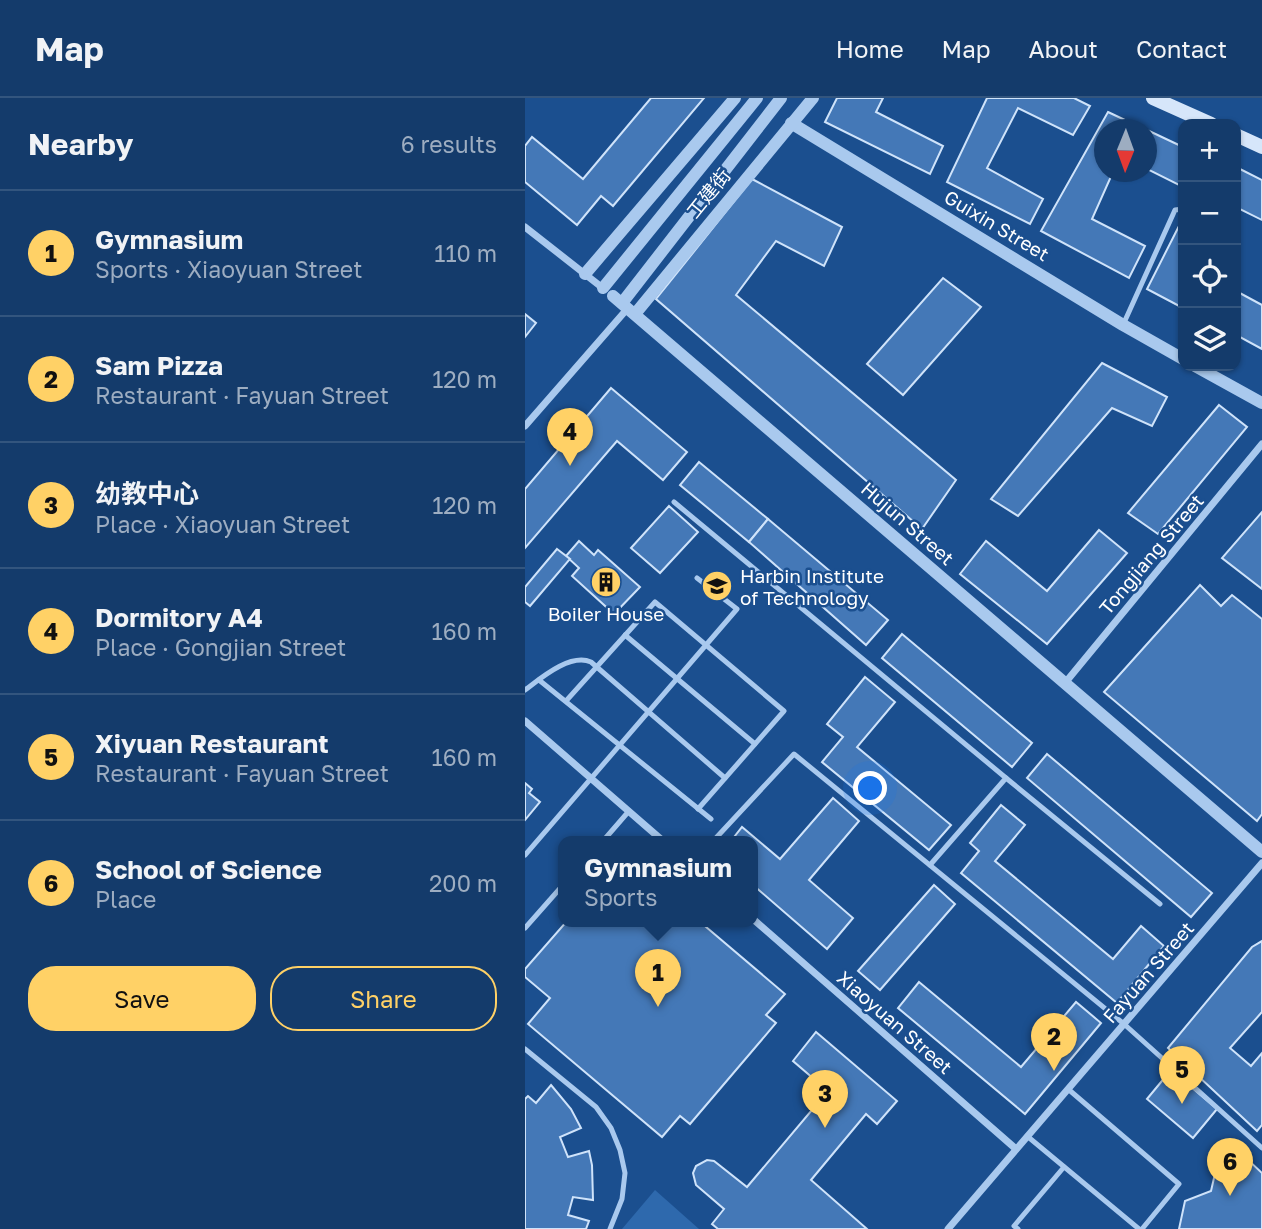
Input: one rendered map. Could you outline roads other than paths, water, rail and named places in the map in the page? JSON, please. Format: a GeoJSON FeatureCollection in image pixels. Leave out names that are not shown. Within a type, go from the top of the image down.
{"type":"FeatureCollection","features":[{"type":"Feature","properties":{"kind":"main road"},"geometry":{"type":"LineString","coordinates":[[1153,98],[1200,119]]}},
{"type":"Feature","properties":{"kind":"main road"},"geometry":{"type":"LineString","coordinates":[[1241,137],[1262,147]]}},
{"type":"Feature","properties":{"kind":"street"},"geometry":{"type":"LineString","coordinates":[[585,274],[735,98]]}},
{"type":"Feature","properties":{"kind":"street","name":"工建街"},"geometry":{"type":"LineString","coordinates":[[620,302],[757,98]]}},
{"type":"Feature","properties":{"kind":"street","name":"工建街"},"geometry":{"type":"LineString","coordinates":[[620,302],[781,98]]}},
{"type":"Feature","properties":{"kind":"street","name":"工建街"},"geometry":{"type":"LineString","coordinates":[[620,302],[813,98]]}},
{"type":"Feature","properties":{"kind":"street","name":"Guixin Street"},"geometry":{"type":"LineString","coordinates":[[791,123],[1178,356]]}},
{"type":"Feature","properties":{"kind":"street","name":"Hujun Street"},"geometry":{"type":"LineString","coordinates":[[525,227],[620,302],[1262,852]]}},
{"type":"Feature","properties":{"kind":"street"},"geometry":{"type":"LineString","coordinates":[[525,426],[620,302]]}},
{"type":"Feature","properties":{"kind":"street"},"geometry":{"type":"LineString","coordinates":[[1204,371],[1262,403]]}},
{"type":"Feature","properties":{"kind":"street","name":"Tongjiang Street"},"geometry":{"type":"LineString","coordinates":[[1065,683],[1262,444]]}},
{"type":"Feature","properties":{"kind":"street"},"geometry":{"type":"LineString","coordinates":[[525,721],[657,836]]}},
{"type":"Feature","properties":{"kind":"street","name":"Fayuan Street"},"geometry":{"type":"LineString","coordinates":[[948,1229],[1262,863]]}},
{"type":"Feature","properties":{"kind":"street","name":"Xiaoyuan Street"},"geometry":{"type":"LineString","coordinates":[[758,923],[1016,1149]]}},
{"type":"Feature","properties":{"kind":"lane"},"geometry":{"type":"LineString","coordinates":[[1123,325],[1175,210],[1178,210]]}},
{"type":"Feature","properties":{"kind":"lane"},"geometry":{"type":"LineString","coordinates":[[674,502],[1160,904]]}},
{"type":"Feature","properties":{"kind":"lane"},"geometry":{"type":"LineString","coordinates":[[525,855],[737,609],[697,578]]}},
{"type":"Feature","properties":{"kind":"lane"},"geometry":{"type":"LineString","coordinates":[[566,701],[655,602],[784,711],[698,808]]}},
{"type":"Feature","properties":{"kind":"lane"},"geometry":{"type":"LineString","coordinates":[[625,635],[755,744]]}},
{"type":"Feature","properties":{"kind":"lane"},"geometry":{"type":"LineString","coordinates":[[525,690],[554,669],[584,659],[597,667],[725,778]]}},
{"type":"Feature","properties":{"kind":"lane"},"geometry":{"type":"LineString","coordinates":[[539,680],[711,819]]}},
{"type":"Feature","properties":{"kind":"lane"},"geometry":{"type":"LineString","coordinates":[[718,836],[795,754],[1124,1024],[1262,1148]]}},
{"type":"Feature","properties":{"kind":"lane"},"geometry":{"type":"LineString","coordinates":[[930,865],[1006,778]]}},
{"type":"Feature","properties":{"kind":"lane"},"geometry":{"type":"LineString","coordinates":[[607,836],[629,811]]}},
{"type":"Feature","properties":{"kind":"lane"},"geometry":{"type":"LineString","coordinates":[[525,928],[558,891]]}},
{"type":"Feature","properties":{"kind":"lane"},"geometry":{"type":"LineString","coordinates":[[525,1049],[596,1108],[611,1128],[625,1173],[622,1199],[610,1229]]}},
{"type":"Feature","properties":{"kind":"lane"},"geometry":{"type":"LineString","coordinates":[[1027,1136],[1141,1229],[1179,1184],[1068,1089]]}},
{"type":"Feature","properties":{"kind":"lane"},"geometry":{"type":"LineString","coordinates":[[1018,1229],[1014,1226],[1064,1167]]}},
{"type":"Feature","properties":{"kind":"place","name":"Dormitory A4"},"geometry":{"type":"Point","coordinates":[570,466]}},
{"type":"Feature","properties":{"kind":"place","name":"Boiler House"},"geometry":{"type":"Point","coordinates":[606,582]}},
{"type":"Feature","properties":{"kind":"place","name":"Harbin Institute of Technology"},"geometry":{"type":"Point","coordinates":[717,586]}},
{"type":"Feature","properties":{"kind":"place","name":"Gymnasium"},"geometry":{"type":"Point","coordinates":[658,1007]}},
{"type":"Feature","properties":{"kind":"place","name":"Sam Pizza"},"geometry":{"type":"Point","coordinates":[1054,1071]}},
{"type":"Feature","properties":{"kind":"place","name":"Xiyuan Restaurant"},"geometry":{"type":"Point","coordinates":[1182,1104]}},
{"type":"Feature","properties":{"kind":"place","name":"幼教中心"},"geometry":{"type":"Point","coordinates":[825,1128]}},
{"type":"Feature","properties":{"kind":"place","name":"School of Science"},"geometry":{"type":"Point","coordinates":[1230,1196]}}]}
